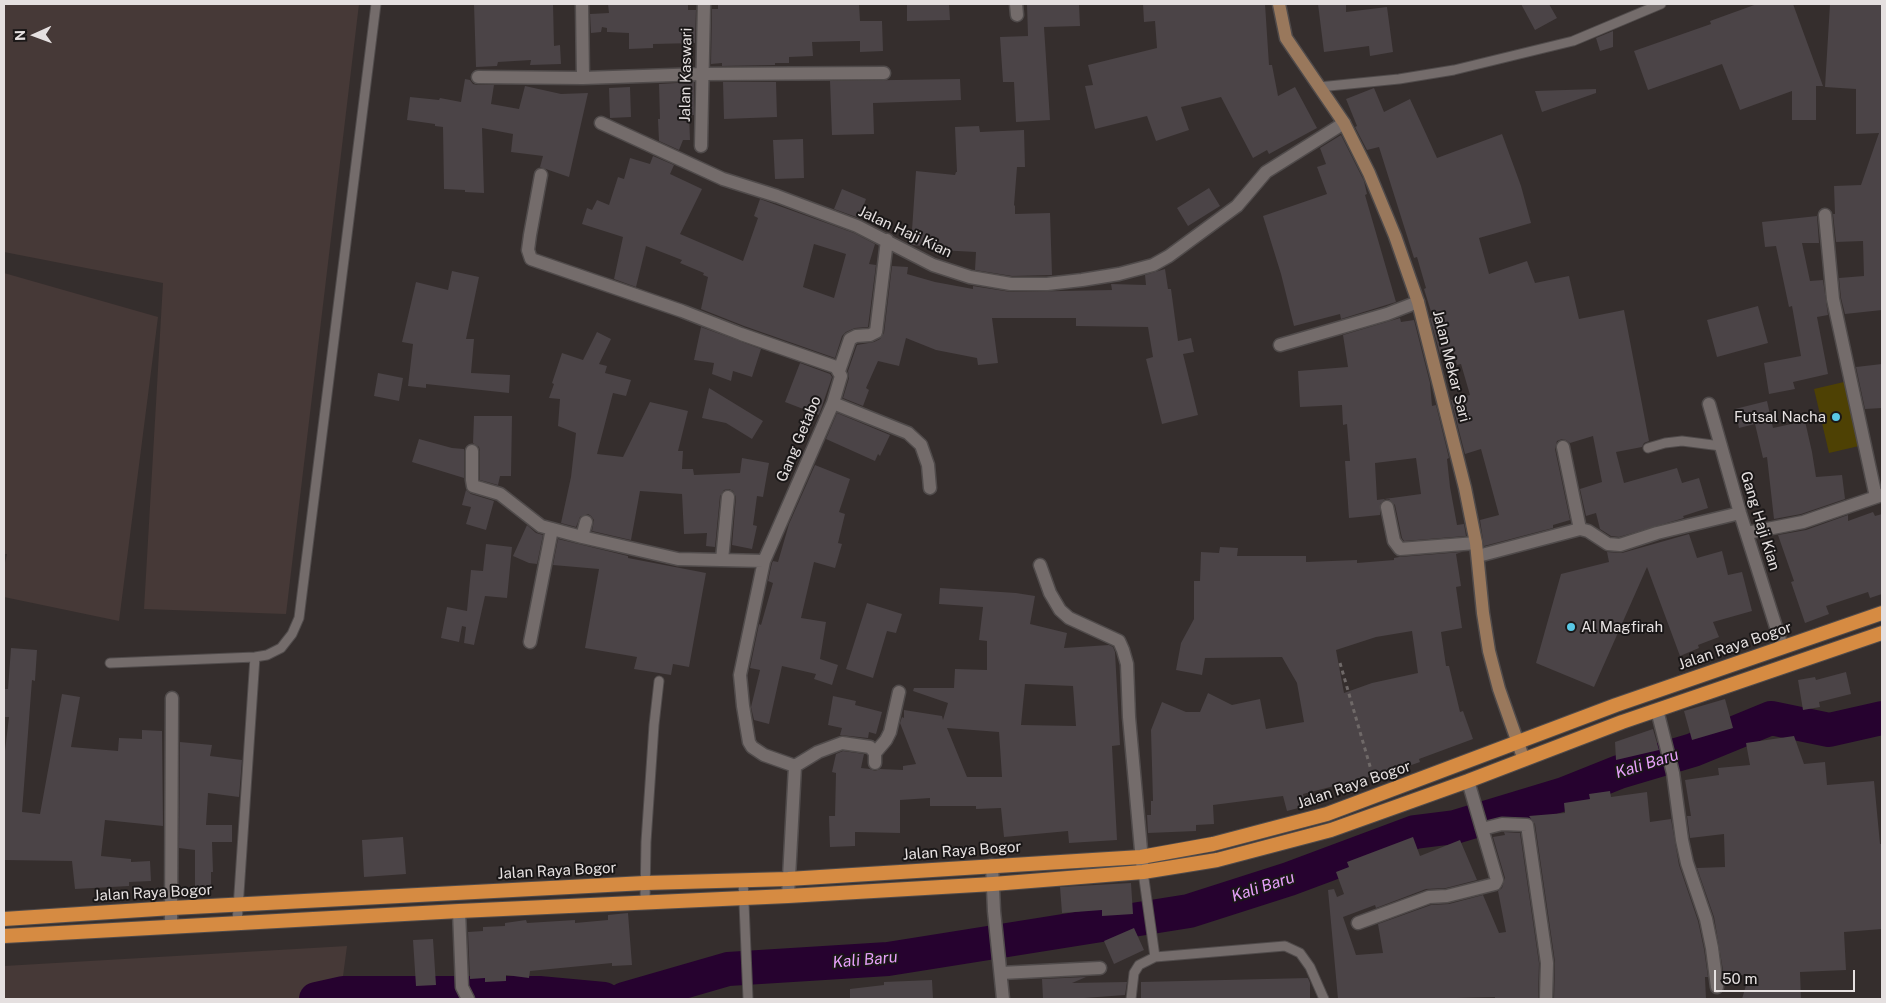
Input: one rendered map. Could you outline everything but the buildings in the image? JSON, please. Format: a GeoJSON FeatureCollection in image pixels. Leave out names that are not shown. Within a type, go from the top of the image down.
{"type":"FeatureCollection","features":[{"type":"Feature","properties":{"kind":"highway","name":"Jalan Raya Bogor"},"geometry":{"type":"LineString","coordinates":[[4,918],[645,883],[788,879],[1141,857],[1212,844],[1327,814],[1616,705],[1882,613]]}},
{"type":"Feature","properties":{"kind":"highway"},"geometry":{"type":"LineString","coordinates":[[4,936],[645,901],[788,896],[993,884],[1143,872],[1217,860],[1331,830],[1468,781],[1622,722],[1882,633]]}},
{"type":"Feature","properties":{"kind":"highway"},"geometry":{"type":"LineString","coordinates":[[1616,705],[1622,722]]}},
{"type":"Feature","properties":{"kind":"main road","name":"Jalan Mekar Sari"},"geometry":{"type":"LineString","coordinates":[[1279,4],[1286,38],[1344,123],[1369,173],[1418,302],[1460,469],[1476,543],[1489,651],[1499,689],[1524,760]]}},
{"type":"Feature","properties":{"kind":"street"},"geometry":{"type":"LineString","coordinates":[[582,4],[583,78]]}},
{"type":"Feature","properties":{"kind":"street","name":"Jalan Kaswari"},"geometry":{"type":"LineString","coordinates":[[701,146],[704,4]]}},
{"type":"Feature","properties":{"kind":"street"},"geometry":{"type":"LineString","coordinates":[[478,77],[583,78],[703,74],[884,73]]}},
{"type":"Feature","properties":{"kind":"street","name":"Jalan Haji Kian"},"geometry":{"type":"LineString","coordinates":[[601,123],[723,179],[777,196],[857,226],[933,265],[970,276],[1011,284],[1046,284],[1119,274],[1153,265],[1169,256],[1237,206],[1266,172],[1344,123]]}},
{"type":"Feature","properties":{"kind":"street"},"geometry":{"type":"LineString","coordinates":[[541,175],[528,250],[531,259],[836,367],[838,371]]}},
{"type":"Feature","properties":{"kind":"street"},"geometry":{"type":"LineString","coordinates":[[1747,533],[1803,522],[1879,496],[1833,299],[1825,215]]}},
{"type":"Feature","properties":{"kind":"street","name":"Gang Getabo"},"geometry":{"type":"LineString","coordinates":[[796,766],[764,755],[752,747],[749,742],[743,706],[740,675],[764,561],[833,402],[841,376],[838,371],[850,339],[876,332],[887,240]]}},
{"type":"Feature","properties":{"kind":"street"},"geometry":{"type":"LineString","coordinates":[[1280,345],[1387,314],[1418,302]]}},
{"type":"Feature","properties":{"kind":"street"},"geometry":{"type":"LineString","coordinates":[[833,402],[908,433],[921,445],[928,464],[930,488]]}},
{"type":"Feature","properties":{"kind":"street","name":"Gang Haji Kian"},"geometry":{"type":"LineString","coordinates":[[1709,404],[1740,513],[1782,646]]}},
{"type":"Feature","properties":{"kind":"street"},"geometry":{"type":"LineString","coordinates":[[1563,447],[1580,529]]}},
{"type":"Feature","properties":{"kind":"street"},"geometry":{"type":"LineString","coordinates":[[472,451],[472,482],[474,486],[500,494],[541,526],[678,559],[764,561]]}},
{"type":"Feature","properties":{"kind":"street"},"geometry":{"type":"LineString","coordinates":[[722,560],[728,497]]}},
{"type":"Feature","properties":{"kind":"street"},"geometry":{"type":"LineString","coordinates":[[1386,507],[1394,541],[1400,549],[1476,543]]}},
{"type":"Feature","properties":{"kind":"street"},"geometry":{"type":"LineString","coordinates":[[1478,556],[1580,529],[1588,531],[1608,544],[1620,545],[1656,533],[1740,513]]}},
{"type":"Feature","properties":{"kind":"street"},"geometry":{"type":"LineString","coordinates":[[582,537],[586,522]]}},
{"type":"Feature","properties":{"kind":"street"},"geometry":{"type":"LineString","coordinates":[[530,642],[552,529]]}},
{"type":"Feature","properties":{"kind":"street"},"geometry":{"type":"LineString","coordinates":[[1040,565],[1050,593],[1060,610],[1069,618],[1119,641],[1123,650],[1127,664],[1143,872]]}},
{"type":"Feature","properties":{"kind":"street"},"geometry":{"type":"LineString","coordinates":[[788,896],[796,766],[818,752],[842,743],[870,747],[875,758],[890,732],[899,692]]}},
{"type":"Feature","properties":{"kind":"street"},"geometry":{"type":"LineString","coordinates":[[171,926],[172,698]]}},
{"type":"Feature","properties":{"kind":"street"},"geometry":{"type":"LineString","coordinates":[[1657,710],[1673,773],[1687,863],[1706,919],[1717,987]]}},
{"type":"Feature","properties":{"kind":"street"},"geometry":{"type":"LineString","coordinates":[[1358,923],[1430,897],[1447,896],[1495,884],[1497,880],[1468,781]]}},
{"type":"Feature","properties":{"kind":"street"},"geometry":{"type":"LineString","coordinates":[[1482,828],[1502,824],[1527,825],[1547,963],[1546,999]]}},
{"type":"Feature","properties":{"kind":"street"},"geometry":{"type":"LineString","coordinates":[[992,865],[994,911],[1004,999]]}},
{"type":"Feature","properties":{"kind":"street"},"geometry":{"type":"LineString","coordinates":[[459,911],[462,987],[468,999]]}},
{"type":"Feature","properties":{"kind":"street"},"geometry":{"type":"LineString","coordinates":[[1000,968],[1100,968]]}},
{"type":"Feature","properties":{"kind":"lane"},"geometry":{"type":"LineString","coordinates":[[110,663],[267,655],[281,648],[292,634],[299,618],[376,4]]}},
{"type":"Feature","properties":{"kind":"lane"},"geometry":{"type":"LineString","coordinates":[[1319,87],[1454,70],[1574,41],[1661,4]]}},
{"type":"Feature","properties":{"kind":"lane"},"geometry":{"type":"LineString","coordinates":[[1648,448],[1665,442],[1682,441],[1721,446]]}},
{"type":"Feature","properties":{"kind":"lane"},"geometry":{"type":"LineString","coordinates":[[237,923],[255,657]]}},
{"type":"Feature","properties":{"kind":"lane"},"geometry":{"type":"LineString","coordinates":[[645,901],[654,725],[660,681]]}},
{"type":"Feature","properties":{"kind":"lane"},"geometry":{"type":"LineString","coordinates":[[1143,872],[1155,957]]}},
{"type":"Feature","properties":{"kind":"lane"},"geometry":{"type":"LineString","coordinates":[[743,879],[748,999]]}},
{"type":"Feature","properties":{"kind":"lane"},"geometry":{"type":"LineString","coordinates":[[1131,999],[1134,973],[1139,965],[1155,957],[1285,946],[1300,952],[1310,967],[1324,999]]}},
{"type":"Feature","properties":{"kind":"path"},"geometry":{"type":"LineString","coordinates":[[1340,664],[1380,795]]}},
{"type":"Feature","properties":{"kind":"shaded area"},"geometry":{"type":"Polygon","coordinates":[[[4,4],[359,4],[286,614],[144,609],[163,283],[4,252],[4,4]]]}},
{"type":"Feature","properties":{"kind":"shaded area"},"geometry":{"type":"Polygon","coordinates":[[[4,273],[158,317],[119,621],[4,597],[4,567],[7,554],[4,554],[4,273]]]}},
{"type":"Feature","properties":{"kind":"shaded area","name":"Futsal Nacha"},"geometry":{"type":"Polygon","coordinates":[[[1844,382],[1859,446],[1829,453],[1814,389],[1844,382]]]}},
{"type":"Feature","properties":{"kind":"shaded area"},"geometry":{"type":"Polygon","coordinates":[[[347,946],[340,999],[4,999],[4,966],[347,946]]]}},
{"type":"Feature","properties":{"kind":"waterway","name":"Kali Baru"},"geometry":{"type":"LineString","coordinates":[[624,999],[728,969],[888,959],[1189,911],[1289,879],[1415,832],[1455,827],[1564,794],[1619,772],[1693,750],[1771,718],[1829,730],[1882,718]]}},
{"type":"Feature","properties":{"kind":"waterway"},"geometry":{"type":"LineString","coordinates":[[316,999],[343,993],[539,993],[604,999]]}},
{"type":"Feature","properties":{"kind":"place","name":"Futsal Nacha"},"geometry":{"type":"Point","coordinates":[1836,417]}},
{"type":"Feature","properties":{"kind":"place","name":"Al Magfirah"},"geometry":{"type":"Point","coordinates":[1571,627]}}]}
